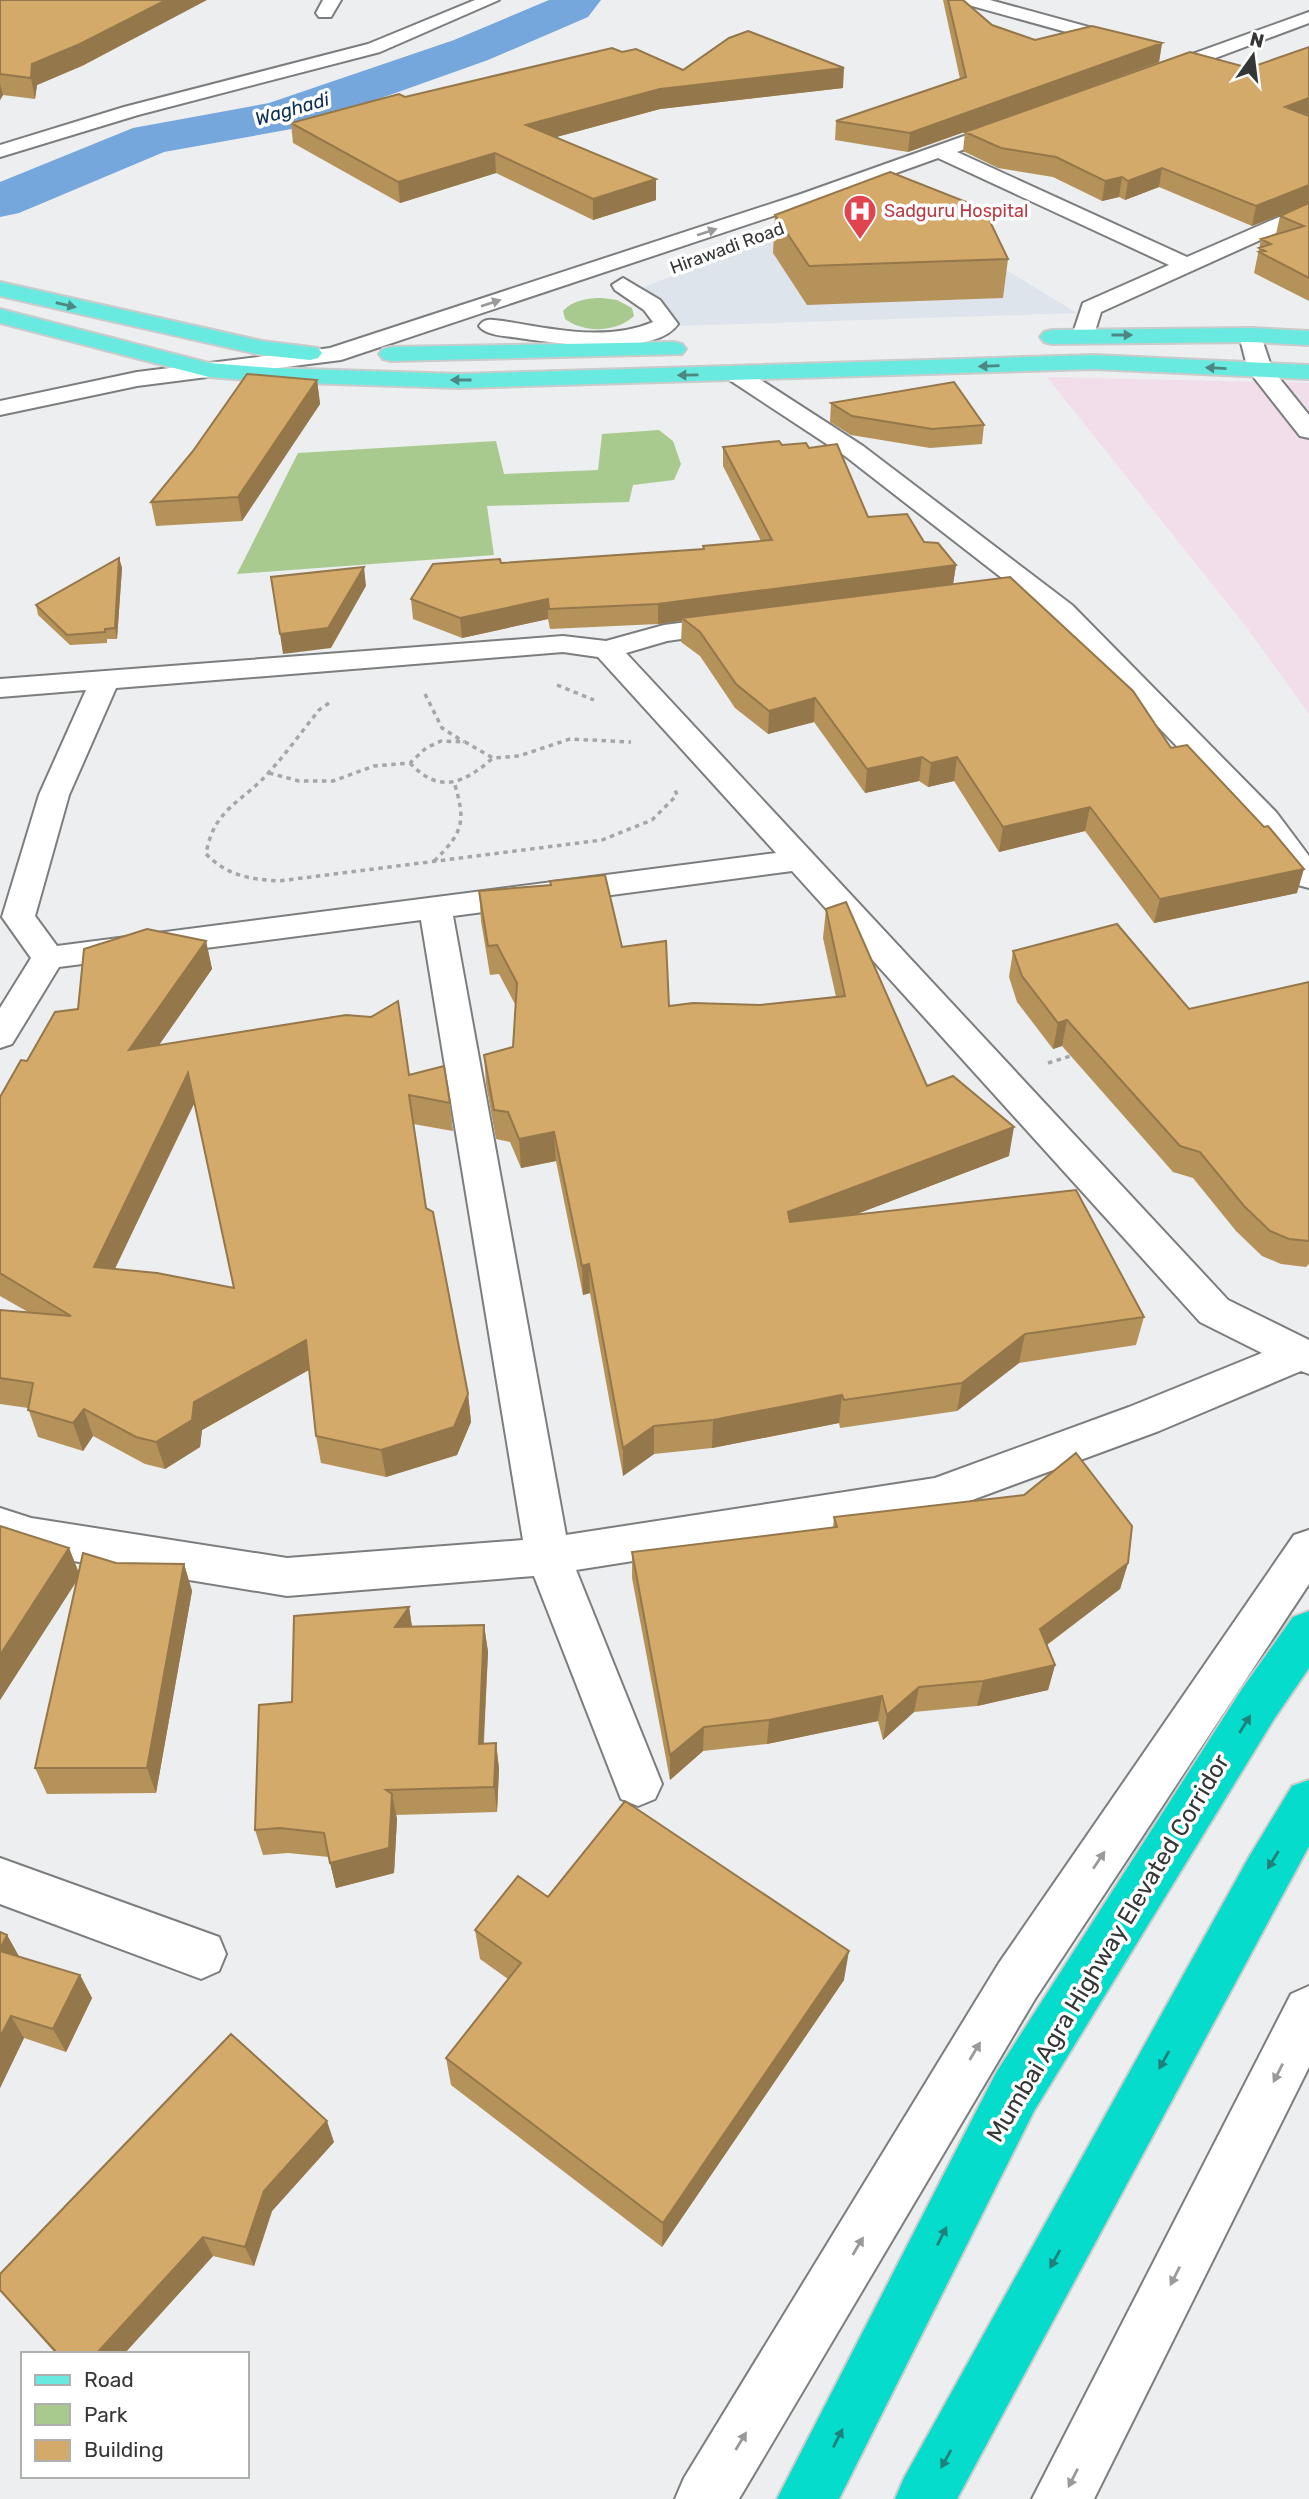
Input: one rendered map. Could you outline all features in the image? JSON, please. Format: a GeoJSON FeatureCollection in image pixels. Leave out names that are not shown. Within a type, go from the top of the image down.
{"type":"FeatureCollection","features":[{"type":"Feature","properties":{"kind":"highway","name":"Mumbai Agra Highway Elevated Corridor"},"geometry":{"type":"LineString","coordinates":[[807,2499],[1015,2092],[1258,1704],[1309,1631]]}},
{"type":"Feature","properties":{"kind":"highway"},"geometry":{"type":"LineString","coordinates":[[925,2499],[1259,1885],[1309,1802]]}},
{"type":"Feature","properties":{"kind":"main road"},"geometry":{"type":"LineString","coordinates":[[0,289],[262,348],[333,355],[692,349]]}},
{"type":"Feature","properties":{"kind":"main road"},"geometry":{"type":"LineString","coordinates":[[0,316],[209,370],[273,375],[460,381],[1094,362],[1309,372]]}},
{"type":"Feature","properties":{"kind":"main road"},"geometry":{"type":"LineString","coordinates":[[1031,338],[1251,335],[1309,338]]}},
{"type":"Feature","properties":{"kind":"street"},"geometry":{"type":"LineString","coordinates":[[0,151],[131,111],[374,48],[490,0]]}},
{"type":"Feature","properties":{"kind":"street"},"geometry":{"type":"LineString","coordinates":[[971,0],[1189,61]]}},
{"type":"Feature","properties":{"kind":"street"},"geometry":{"type":"LineString","coordinates":[[1309,17],[1189,61],[1140,89],[1309,36]]}},
{"type":"Feature","properties":{"kind":"street"},"geometry":{"type":"LineString","coordinates":[[333,355],[795,203],[1037,116]]}},
{"type":"Feature","properties":{"kind":"street","name":"Hirawadi Road"},"geometry":{"type":"LineString","coordinates":[[767,233],[1028,138]]}},
{"type":"Feature","properties":{"kind":"street"},"geometry":{"type":"LineString","coordinates":[[939,151],[1187,265]]}},
{"type":"Feature","properties":{"kind":"street"},"geometry":{"type":"LineString","coordinates":[[1084,336],[1091,308],[1309,210]]}},
{"type":"Feature","properties":{"kind":"street"},"geometry":{"type":"LineString","coordinates":[[490,326],[565,336],[613,338],[648,334],[667,324],[633,282],[597,293]]}},
{"type":"Feature","properties":{"kind":"street"},"geometry":{"type":"LineString","coordinates":[[0,408],[137,379],[425,343],[533,313]]}},
{"type":"Feature","properties":{"kind":"street"},"geometry":{"type":"LineString","coordinates":[[1251,335],[1260,370],[1309,431]]}},
{"type":"Feature","properties":{"kind":"street"},"geometry":{"type":"LineString","coordinates":[[736,374],[854,451],[1062,611],[1265,819],[1309,878]]}},
{"type":"Feature","properties":{"kind":"street"},"geometry":{"type":"LineString","coordinates":[[0,388],[48,396]]}},
{"type":"Feature","properties":{"kind":"street"},"geometry":{"type":"LineString","coordinates":[[990,591],[1031,586]]}},
{"type":"Feature","properties":{"kind":"street"},"geometry":{"type":"LineString","coordinates":[[0,688],[563,645],[607,650],[664,633],[759,621]]}},
{"type":"Feature","properties":{"kind":"street"},"geometry":{"type":"LineString","coordinates":[[607,650],[1214,1311],[1305,1356]]}},
{"type":"Feature","properties":{"kind":"street"},"geometry":{"type":"LineString","coordinates":[[48,958],[18,917],[54,795],[104,682]]}},
{"type":"Feature","properties":{"kind":"street"},"geometry":{"type":"LineString","coordinates":[[48,958],[800,860]]}},
{"type":"Feature","properties":{"kind":"street"},"geometry":{"type":"LineString","coordinates":[[435,907],[548,1556],[638,1784]]}},
{"type":"Feature","properties":{"kind":"street"},"geometry":{"type":"LineString","coordinates":[[0,1036],[48,958]]}},
{"type":"Feature","properties":{"kind":"street"},"geometry":{"type":"LineString","coordinates":[[0,1526],[31,1536],[287,1577],[548,1556],[937,1495],[1305,1356]]}},
{"type":"Feature","properties":{"kind":"street"},"geometry":{"type":"LineString","coordinates":[[705,2499],[1017,1981],[1309,1548]]}},
{"type":"Feature","properties":{"kind":"street"},"geometry":{"type":"LineString","coordinates":[[0,1881],[201,1954]]}},
{"type":"Feature","properties":{"kind":"street"},"geometry":{"type":"LineString","coordinates":[[1062,2499],[1309,2012]]}},
{"type":"Feature","properties":{"kind":"path"},"geometry":{"type":"LineString","coordinates":[[428,683],[425,696],[442,728],[493,758],[519,756],[570,739],[635,743]]}},
{"type":"Feature","properties":{"kind":"path"},"geometry":{"type":"LineString","coordinates":[[551,684],[571,689],[604,707]]}},
{"type":"Feature","properties":{"kind":"path"},"geometry":{"type":"LineString","coordinates":[[336,698],[319,710],[269,773],[240,797],[210,831],[206,854],[220,869],[237,878],[279,881],[602,840],[644,826],[662,816],[677,795],[674,786]]}},
{"type":"Feature","properties":{"kind":"path"},"geometry":{"type":"LineString","coordinates":[[269,773],[299,781],[333,781],[374,766],[410,762],[425,748],[441,741],[465,743]]}},
{"type":"Feature","properties":{"kind":"path"},"geometry":{"type":"LineString","coordinates":[[410,762],[422,777],[439,783],[466,780],[493,758]]}},
{"type":"Feature","properties":{"kind":"path"},"geometry":{"type":"LineString","coordinates":[[434,862],[457,840],[464,827],[463,808],[454,782]]}},
{"type":"Feature","properties":{"kind":"path"},"geometry":{"type":"LineString","coordinates":[[1001,1078],[1078,1054]]}},
{"type":"Feature","properties":{"kind":"shaded area","name":"Sadguru Hospital"},"geometry":{"type":"Polygon","coordinates":[[[882,195],[1077,313],[677,326],[644,287],[882,195]]]}},
{"type":"Feature","properties":{"kind":"shaded area"},"geometry":{"type":"Polygon","coordinates":[[[1047,377],[1309,383],[1309,714],[1244,624],[1047,377]]]}},
{"type":"Feature","properties":{"kind":"green space"},"geometry":{"type":"Polygon","coordinates":[[[602,298],[617,300],[632,308],[634,316],[618,326],[600,329],[581,327],[565,319],[563,311],[571,304],[602,298]]]}},
{"type":"Feature","properties":{"kind":"green space"},"geometry":{"type":"Polygon","coordinates":[[[659,430],[673,441],[681,464],[674,480],[633,485],[629,502],[487,506],[494,555],[237,574],[298,453],[496,441],[504,474],[598,470],[602,434],[659,430]]]}},
{"type":"Feature","properties":{"kind":"building"},"geometry":{"type":"Polygon","coordinates":[[[0,0],[166,0],[80,44],[32,64],[31,78],[0,74],[0,0]]]}},
{"type":"Feature","properties":{"kind":"building"},"geometry":{"type":"Polygon","coordinates":[[[948,0],[963,0],[992,25],[1035,40],[1092,26],[1162,43],[910,133],[836,121],[966,77],[948,0]]]}},
{"type":"Feature","properties":{"kind":"building"},"geometry":{"type":"Polygon","coordinates":[[[748,31],[844,68],[660,89],[526,125],[656,179],[593,199],[495,153],[398,182],[291,123],[399,94],[405,97],[612,48],[622,52],[636,49],[683,70],[729,38],[748,31]]]}},
{"type":"Feature","properties":{"kind":"building"},"geometry":{"type":"Polygon","coordinates":[[[1309,47],[1309,98],[1285,107],[1309,116],[1309,185],[1256,206],[1162,168],[1128,181],[1122,177],[1105,181],[1056,157],[1001,148],[965,132],[1190,52],[1249,68],[1309,47]]]}},
{"type":"Feature","properties":{"kind":"building"},"geometry":{"type":"Polygon","coordinates":[[[890,172],[984,209],[1008,259],[809,266],[775,215],[890,172]]]}},
{"type":"Feature","properties":{"kind":"building"},"geometry":{"type":"Polygon","coordinates":[[[1309,203],[1309,278],[1259,252],[1265,251],[1259,248],[1271,244],[1261,239],[1304,226],[1280,216],[1309,203]]]}},
{"type":"Feature","properties":{"kind":"building"},"geometry":{"type":"Polygon","coordinates":[[[247,374],[317,380],[238,497],[151,502],[193,451],[247,374]]]}},
{"type":"Feature","properties":{"kind":"building"},"geometry":{"type":"Polygon","coordinates":[[[954,382],[984,425],[932,429],[852,416],[831,403],[954,382]]]}},
{"type":"Feature","properties":{"kind":"building"},"geometry":{"type":"Polygon","coordinates":[[[779,441],[782,445],[806,443],[809,448],[837,444],[868,517],[907,514],[924,542],[938,543],[956,565],[658,604],[549,609],[548,599],[460,618],[411,599],[433,564],[500,559],[501,563],[704,549],[703,546],[772,540],[723,447],[779,441]]]}},
{"type":"Feature","properties":{"kind":"building"},"geometry":{"type":"Polygon","coordinates":[[[119,558],[115,628],[105,629],[105,632],[67,635],[36,605],[119,558]]]}},
{"type":"Feature","properties":{"kind":"building"},"geometry":{"type":"Polygon","coordinates":[[[364,567],[328,628],[280,634],[271,577],[364,567]]]}},
{"type":"Feature","properties":{"kind":"building"},"geometry":{"type":"Polygon","coordinates":[[[1010,577],[1133,691],[1171,748],[1187,745],[1264,827],[1268,826],[1304,869],[1160,899],[1090,807],[1003,827],[957,757],[931,763],[922,757],[867,769],[815,698],[769,711],[736,684],[700,632],[682,618],[1010,577]]]}},
{"type":"Feature","properties":{"kind":"building"},"geometry":{"type":"Polygon","coordinates":[[[605,875],[622,947],[666,941],[669,1006],[693,1003],[760,1005],[845,996],[826,909],[846,902],[927,1086],[953,1076],[1014,1127],[788,1212],[790,1222],[1076,1190],[1144,1317],[1025,1334],[962,1383],[844,1400],[842,1395],[713,1420],[654,1426],[623,1448],[589,1264],[582,1266],[554,1132],[519,1139],[508,1112],[494,1110],[484,1055],[513,1047],[517,983],[497,945],[488,946],[479,891],[551,885],[550,881],[605,875]]]}},
{"type":"Feature","properties":{"kind":"building"},"geometry":{"type":"Polygon","coordinates":[[[1117,924],[1189,1009],[1309,982],[1309,1241],[1289,1239],[1270,1231],[1244,1206],[1200,1152],[1180,1146],[1067,1020],[1058,1023],[1022,976],[1013,951],[1117,924]]]}},
{"type":"Feature","properties":{"kind":"building"},"geometry":{"type":"Polygon","coordinates":[[[147,929],[206,941],[129,1050],[346,1015],[371,1017],[398,1001],[409,1075],[444,1066],[450,1103],[409,1095],[426,1208],[433,1212],[468,1394],[454,1427],[381,1450],[316,1436],[306,1340],[194,1402],[192,1420],[156,1442],[136,1437],[84,1409],[73,1423],[28,1410],[33,1383],[0,1378],[0,1310],[71,1316],[0,1273],[0,1097],[21,1060],[27,1061],[55,1012],[78,1009],[84,949],[147,929]],[[188,1073],[94,1267],[157,1273],[234,1288],[188,1073]]]}},
{"type":"Feature","properties":{"kind":"building"},"geometry":{"type":"Polygon","coordinates":[[[1076,1453],[1132,1526],[1128,1563],[1040,1629],[1055,1665],[983,1681],[919,1687],[887,1715],[882,1696],[769,1720],[704,1727],[670,1755],[632,1552],[837,1527],[834,1517],[1024,1495],[1076,1453]]]}},
{"type":"Feature","properties":{"kind":"building"},"geometry":{"type":"Polygon","coordinates":[[[0,1526],[69,1548],[0,1655],[0,1526]]]}},
{"type":"Feature","properties":{"kind":"building"},"geometry":{"type":"Polygon","coordinates":[[[83,1553],[116,1563],[184,1564],[147,1768],[35,1768],[83,1553]]]}},
{"type":"Feature","properties":{"kind":"building"},"geometry":{"type":"Polygon","coordinates":[[[409,1607],[395,1627],[484,1625],[479,1744],[496,1743],[494,1787],[386,1790],[392,1794],[389,1848],[330,1863],[324,1833],[280,1828],[255,1830],[259,1705],[292,1702],[294,1616],[409,1607]]]}},
{"type":"Feature","properties":{"kind":"building"},"geometry":{"type":"Polygon","coordinates":[[[625,1801],[849,1951],[663,2223],[446,2058],[521,1963],[475,1930],[518,1876],[548,1897],[625,1801]]]}},
{"type":"Feature","properties":{"kind":"building"},"geometry":{"type":"Polygon","coordinates":[[[0,1932],[7,1935],[0,1949],[0,1932]]]}},
{"type":"Feature","properties":{"kind":"building"},"geometry":{"type":"Polygon","coordinates":[[[0,1951],[80,1975],[53,2029],[11,2016],[0,2037],[0,1951]]]}},
{"type":"Feature","properties":{"kind":"building"},"geometry":{"type":"Polygon","coordinates":[[[231,2034],[327,2121],[264,2191],[245,2247],[203,2237],[98,2352],[56,2352],[0,2290],[0,2274],[231,2034]]]}},
{"type":"Feature","properties":{"kind":"waterway","name":"Waghadi"},"geometry":{"type":"LineString","coordinates":[[0,201],[151,139],[279,117],[471,50],[572,7],[578,0]]}},
{"type":"Feature","properties":{"kind":"place","name":"Sadguru Hospital"},"geometry":{"type":"Point","coordinates":[860,241]}}]}
